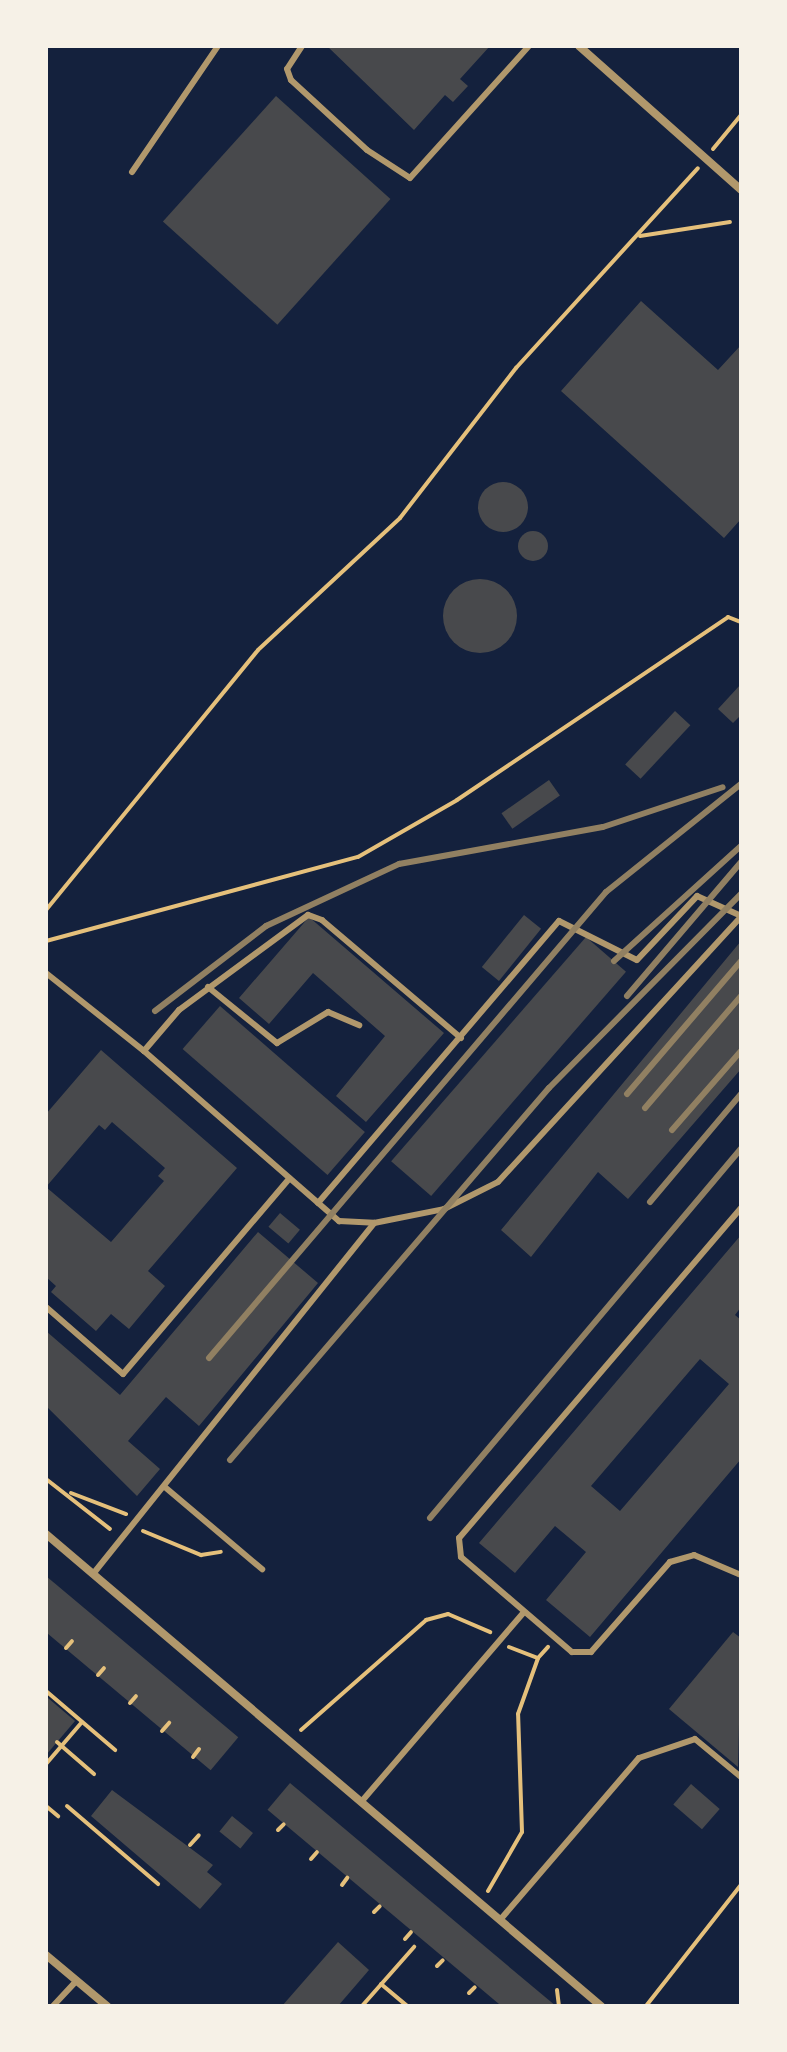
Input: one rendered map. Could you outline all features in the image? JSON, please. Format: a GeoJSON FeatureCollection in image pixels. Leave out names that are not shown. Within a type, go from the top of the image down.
{"type":"FeatureCollection","features":[{"type":"Feature","properties":{"kind":"street"},"geometry":{"type":"LineString","coordinates":[[579,46],[741,190]]}},
{"type":"Feature","properties":{"kind":"street"},"geometry":{"type":"LineString","coordinates":[[46,1534],[601,2006]]}},
{"type":"Feature","properties":{"kind":"street"},"geometry":{"type":"LineString","coordinates":[[46,1955],[107,2006]]}},
{"type":"Feature","properties":{"kind":"lane"},"geometry":{"type":"LineString","coordinates":[[132,172],[218,46]]}},
{"type":"Feature","properties":{"kind":"lane"},"geometry":{"type":"LineString","coordinates":[[302,46],[287,69],[291,80],[367,150],[410,178],[529,46]]}},
{"type":"Feature","properties":{"kind":"lane"},"geometry":{"type":"LineString","coordinates":[[46,973],[144,1051],[318,1203],[339,1221],[374,1223],[475,1199],[498,1182],[741,916],[697,896],[637,960],[559,921],[318,1203]]}},
{"type":"Feature","properties":{"kind":"lane"},"geometry":{"type":"LineString","coordinates":[[144,1051],[208,987],[308,915],[322,920],[461,1038]]}},
{"type":"Feature","properties":{"kind":"lane"},"geometry":{"type":"LineString","coordinates":[[208,987],[277,1043],[328,1012],[359,1025]]}},
{"type":"Feature","properties":{"kind":"lane"},"geometry":{"type":"LineString","coordinates":[[46,1307],[123,1374],[290,1178]]}},
{"type":"Feature","properties":{"kind":"lane"},"geometry":{"type":"LineString","coordinates":[[741,1208],[459,1538],[461,1557],[572,1652],[591,1652],[670,1562],[694,1555],[741,1575]]}},
{"type":"Feature","properties":{"kind":"lane"},"geometry":{"type":"LineString","coordinates":[[93,1574],[166,1488],[374,1223]]}},
{"type":"Feature","properties":{"kind":"lane"},"geometry":{"type":"LineString","coordinates":[[166,1488],[262,1569]]}},
{"type":"Feature","properties":{"kind":"lane"},"geometry":{"type":"LineString","coordinates":[[362,1801],[524,1612]]}},
{"type":"Feature","properties":{"kind":"lane"},"geometry":{"type":"LineString","coordinates":[[500,1920],[639,1758],[695,1739],[741,1777]]}},
{"type":"Feature","properties":{"kind":"lane"},"geometry":{"type":"LineString","coordinates":[[53,2006],[77,1980]]}},
{"type":"Feature","properties":{"kind":"path"},"geometry":{"type":"LineString","coordinates":[[46,910],[258,650],[400,518],[516,368],[706,159],[741,115]]}},
{"type":"Feature","properties":{"kind":"path"},"geometry":{"type":"LineString","coordinates":[[636,237],[730,222]]}},
{"type":"Feature","properties":{"kind":"path"},"geometry":{"type":"LineString","coordinates":[[46,941],[358,857],[457,800],[728,617],[741,622]]}},
{"type":"Feature","properties":{"kind":"path"},"geometry":{"type":"LineString","coordinates":[[46,1479],[137,1521],[178,1548],[226,1553]]}},
{"type":"Feature","properties":{"kind":"path"},"geometry":{"type":"LineString","coordinates":[[69,1492],[121,1540]]}},
{"type":"Feature","properties":{"kind":"path"},"geometry":{"type":"LineString","coordinates":[[300,1731],[426,1620],[448,1614],[478,1622],[523,1657],[538,1658]]}},
{"type":"Feature","properties":{"kind":"path"},"geometry":{"type":"LineString","coordinates":[[488,1891],[522,1832],[518,1714],[538,1658],[555,1638]]}},
{"type":"Feature","properties":{"kind":"path"},"geometry":{"type":"LineString","coordinates":[[66,1648],[72,1641]]}},
{"type":"Feature","properties":{"kind":"path"},"geometry":{"type":"LineString","coordinates":[[98,1675],[104,1668]]}},
{"type":"Feature","properties":{"kind":"path"},"geometry":{"type":"LineString","coordinates":[[46,1691],[115,1750]]}},
{"type":"Feature","properties":{"kind":"path"},"geometry":{"type":"LineString","coordinates":[[130,1703],[136,1696]]}},
{"type":"Feature","properties":{"kind":"path"},"geometry":{"type":"LineString","coordinates":[[46,1764],[59,1744],[82,1722]]}},
{"type":"Feature","properties":{"kind":"path"},"geometry":{"type":"LineString","coordinates":[[162,1731],[169,1723]]}},
{"type":"Feature","properties":{"kind":"path"},"geometry":{"type":"LineString","coordinates":[[59,1744],[94,1774]]}},
{"type":"Feature","properties":{"kind":"path"},"geometry":{"type":"LineString","coordinates":[[193,1757],[199,1749]]}},
{"type":"Feature","properties":{"kind":"path"},"geometry":{"type":"LineString","coordinates":[[46,1806],[58,1816]]}},
{"type":"Feature","properties":{"kind":"path"},"geometry":{"type":"LineString","coordinates":[[67,1806],[158,1884]]}},
{"type":"Feature","properties":{"kind":"path"},"geometry":{"type":"LineString","coordinates":[[278,1830],[284,1824]]}},
{"type":"Feature","properties":{"kind":"path"},"geometry":{"type":"LineString","coordinates":[[190,1845],[199,1835]]}},
{"type":"Feature","properties":{"kind":"path"},"geometry":{"type":"LineString","coordinates":[[311,1859],[317,1852]]}},
{"type":"Feature","properties":{"kind":"path"},"geometry":{"type":"LineString","coordinates":[[138,1868],[144,1861]]}},
{"type":"Feature","properties":{"kind":"path"},"geometry":{"type":"LineString","coordinates":[[342,1885],[347,1878]]}},
{"type":"Feature","properties":{"kind":"path"},"geometry":{"type":"LineString","coordinates":[[646,2006],[741,1885]]}},
{"type":"Feature","properties":{"kind":"path"},"geometry":{"type":"LineString","coordinates":[[374,1912],[380,1906]]}},
{"type":"Feature","properties":{"kind":"path"},"geometry":{"type":"LineString","coordinates":[[405,1939],[411,1932]]}},
{"type":"Feature","properties":{"kind":"path"},"geometry":{"type":"LineString","coordinates":[[362,2006],[414,1947]]}},
{"type":"Feature","properties":{"kind":"path"},"geometry":{"type":"LineString","coordinates":[[437,1966],[443,1960]]}},
{"type":"Feature","properties":{"kind":"path"},"geometry":{"type":"LineString","coordinates":[[381,1984],[407,2006]]}},
{"type":"Feature","properties":{"kind":"path"},"geometry":{"type":"LineString","coordinates":[[469,1993],[475,1987]]}},
{"type":"Feature","properties":{"kind":"path"},"geometry":{"type":"LineString","coordinates":[[558,1987],[559,2006]]}},
{"type":"Feature","properties":{"kind":"building"},"geometry":{"type":"Polygon","coordinates":[[[327,46],[490,46],[460,79],[468,86],[453,102],[445,95],[414,130],[327,46]]]}},
{"type":"Feature","properties":{"kind":"building"},"geometry":{"type":"Polygon","coordinates":[[[276,96],[390,199],[277,325],[163,222],[276,96]]]}},
{"type":"Feature","properties":{"kind":"building"},"geometry":{"type":"Polygon","coordinates":[[[641,301],[718,370],[741,345],[741,519],[724,538],[561,391],[641,301]]]}},
{"type":"Feature","properties":{"kind":"building"},"geometry":{"type":"Polygon","coordinates":[[[503,482],[520,490],[528,507],[520,524],[503,532],[486,524],[478,507],[486,490],[503,482]]]}},
{"type":"Feature","properties":{"kind":"building"},"geometry":{"type":"Polygon","coordinates":[[[533,531],[544,535],[548,546],[544,557],[533,561],[522,557],[518,546],[522,535],[533,531]]]}},
{"type":"Feature","properties":{"kind":"building"},"geometry":{"type":"Polygon","coordinates":[[[480,579],[494,582],[506,590],[514,602],[517,616],[514,630],[506,642],[494,650],[480,653],[466,650],[454,642],[446,630],[443,616],[446,602],[454,590],[466,582],[480,579]]]}},
{"type":"Feature","properties":{"kind":"building"},"geometry":{"type":"Polygon","coordinates":[[[741,684],[741,715],[733,723],[718,709],[741,684]]]}},
{"type":"Feature","properties":{"kind":"building"},"geometry":{"type":"Polygon","coordinates":[[[675,711],[690,725],[641,779],[625,764],[675,711]]]}},
{"type":"Feature","properties":{"kind":"building"},"geometry":{"type":"Polygon","coordinates":[[[549,780],[560,796],[512,829],[501,813],[549,780]]]}},
{"type":"Feature","properties":{"kind":"building"},"geometry":{"type":"Polygon","coordinates":[[[524,915],[541,929],[499,981],[482,967],[524,915]]]}},
{"type":"Feature","properties":{"kind":"building"},"geometry":{"type":"Polygon","coordinates":[[[309,917],[444,1033],[366,1122],[336,1096],[385,1036],[313,973],[269,1024],[239,998],[309,917]]]}},
{"type":"Feature","properties":{"kind":"building"},"geometry":{"type":"Polygon","coordinates":[[[586,937],[626,972],[431,1196],[391,1161],[586,937]]]}},
{"type":"Feature","properties":{"kind":"building"},"geometry":{"type":"Polygon","coordinates":[[[741,941],[741,1069],[628,1199],[598,1172],[531,1257],[501,1230],[741,941]]]}},
{"type":"Feature","properties":{"kind":"building"},"geometry":{"type":"Polygon","coordinates":[[[220,1006],[365,1132],[328,1175],[183,1049],[220,1006]]]}},
{"type":"Feature","properties":{"kind":"building"},"geometry":{"type":"Polygon","coordinates":[[[101,1050],[237,1168],[148,1271],[165,1286],[129,1329],[111,1314],[96,1331],[51,1292],[56,1286],[46,1277],[46,1187],[46,1114],[101,1050]],[[112,1122],[105,1130],[99,1125],[46,1187],[111,1242],[164,1181],[158,1176],[165,1168],[112,1122]]]}},
{"type":"Feature","properties":{"kind":"building"},"geometry":{"type":"Polygon","coordinates":[[[280,1213],[300,1230],[288,1244],[268,1227],[280,1213]]]}},
{"type":"Feature","properties":{"kind":"building"},"geometry":{"type":"Polygon","coordinates":[[[258,1232],[318,1283],[199,1426],[166,1397],[128,1441],[160,1469],[137,1496],[46,1406],[46,1331],[120,1395],[258,1232]]]}},
{"type":"Feature","properties":{"kind":"building"},"geometry":{"type":"Polygon","coordinates":[[[741,1235],[741,1307],[735,1315],[741,1320],[741,1459],[590,1637],[546,1600],[586,1552],[555,1526],[515,1573],[479,1543],[741,1235]],[[700,1359],[591,1486],[620,1511],[729,1384],[700,1359]]]}},
{"type":"Feature","properties":{"kind":"building"},"geometry":{"type":"Polygon","coordinates":[[[46,1576],[238,1737],[211,1770],[46,1632],[46,1576]]]}},
{"type":"Feature","properties":{"kind":"building"},"geometry":{"type":"Polygon","coordinates":[[[733,1632],[741,1638],[738,1767],[669,1709],[733,1632]]]}},
{"type":"Feature","properties":{"kind":"building"},"geometry":{"type":"Polygon","coordinates":[[[48,1698],[75,1721],[46,1755],[46,1700],[48,1698]]]}},
{"type":"Feature","properties":{"kind":"building"},"geometry":{"type":"Polygon","coordinates":[[[290,1783],[554,2004],[501,2006],[268,1810],[290,1783]]]}},
{"type":"Feature","properties":{"kind":"building"},"geometry":{"type":"Polygon","coordinates":[[[691,1784],[720,1809],[702,1829],[673,1804],[691,1784]]]}},
{"type":"Feature","properties":{"kind":"building"},"geometry":{"type":"Polygon","coordinates":[[[112,1790],[213,1865],[207,1872],[222,1884],[200,1909],[91,1816],[112,1790]]]}},
{"type":"Feature","properties":{"kind":"building"},"geometry":{"type":"Polygon","coordinates":[[[232,1816],[253,1833],[240,1849],[219,1832],[232,1816]]]}},
{"type":"Feature","properties":{"kind":"building"},"geometry":{"type":"Polygon","coordinates":[[[338,1942],[369,1970],[338,2006],[282,2006],[338,1942]]]}},
{"type":"Feature","properties":{"kind":"railway"},"geometry":{"type":"LineString","coordinates":[[209,1358],[606,892],[741,784]]}},
{"type":"Feature","properties":{"kind":"railway"},"geometry":{"type":"LineString","coordinates":[[155,1011],[266,926],[399,864],[603,827],[723,787]]}},
{"type":"Feature","properties":{"kind":"railway"},"geometry":{"type":"LineString","coordinates":[[614,961],[741,846]]}},
{"type":"Feature","properties":{"kind":"railway"},"geometry":{"type":"LineString","coordinates":[[627,996],[741,862]]}},
{"type":"Feature","properties":{"kind":"railway"},"geometry":{"type":"LineString","coordinates":[[230,1460],[549,1088],[741,894]]}},
{"type":"Feature","properties":{"kind":"railway"},"geometry":{"type":"LineString","coordinates":[[627,1094],[741,961]]}},
{"type":"Feature","properties":{"kind":"railway"},"geometry":{"type":"LineString","coordinates":[[645,1108],[741,996]]}},
{"type":"Feature","properties":{"kind":"railway"},"geometry":{"type":"LineString","coordinates":[[672,1130],[741,1051]]}},
{"type":"Feature","properties":{"kind":"railway"},"geometry":{"type":"LineString","coordinates":[[650,1202],[741,1094]]}},
{"type":"Feature","properties":{"kind":"railway"},"geometry":{"type":"LineString","coordinates":[[430,1518],[741,1149]]}}]}
